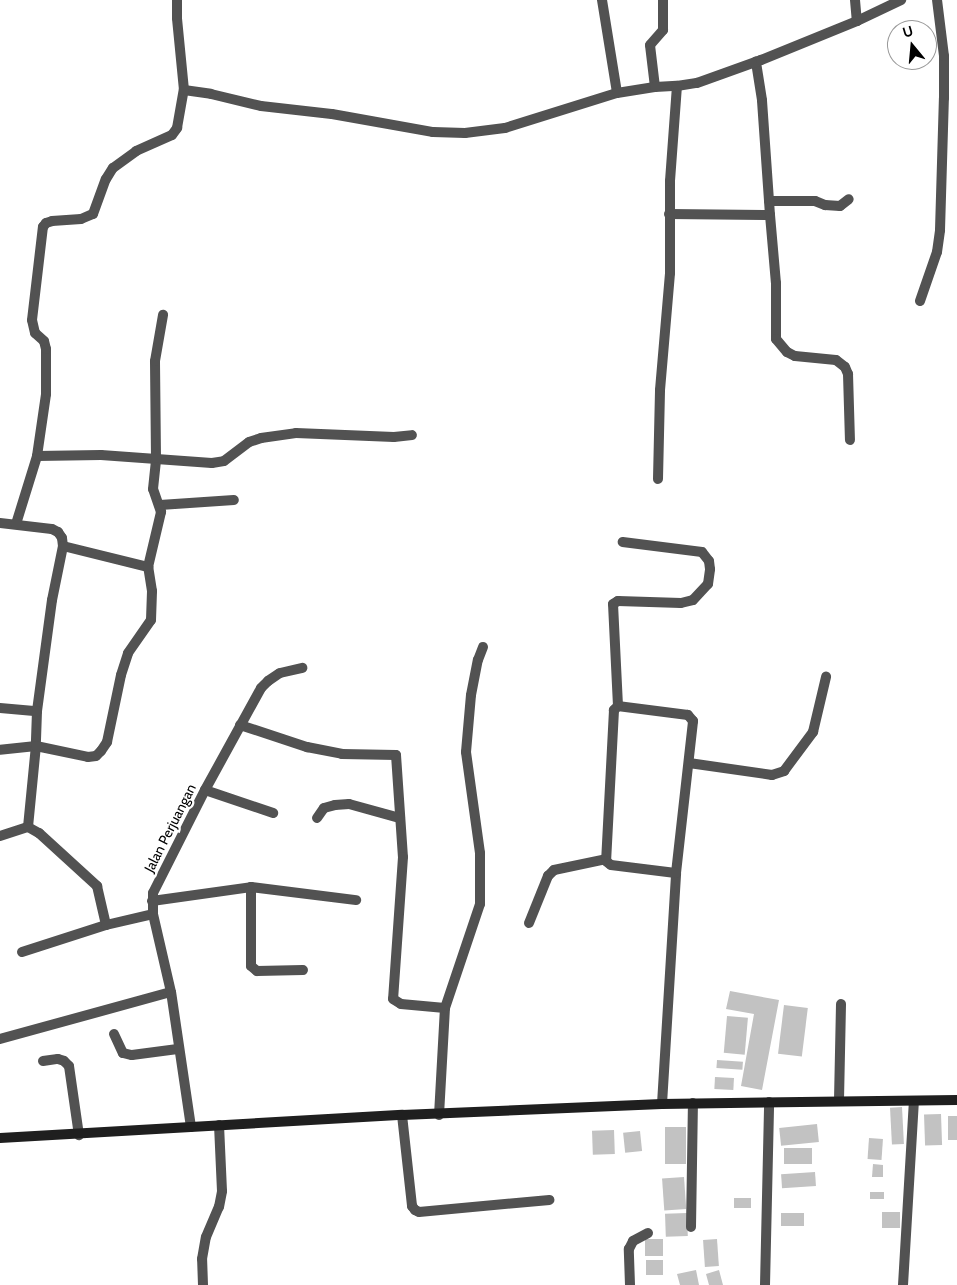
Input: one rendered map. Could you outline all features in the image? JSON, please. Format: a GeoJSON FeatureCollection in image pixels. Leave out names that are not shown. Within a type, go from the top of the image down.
{"type":"FeatureCollection","features":[{"type":"Feature","properties":{"kind":"street"},"geometry":{"type":"LineString","coordinates":[[16,524],[37,456],[46,394],[44,342],[35,333],[32,320],[43,227],[46,223],[52,221],[81,219],[93,214],[106,178],[113,168],[136,151],[172,135],[178,128],[184,90],[177,18],[178,0]]}},
{"type":"Feature","properties":{"kind":"street"},"geometry":{"type":"LineString","coordinates":[[602,0],[617,93]]}},
{"type":"Feature","properties":{"kind":"street"},"geometry":{"type":"LineString","coordinates":[[655,87],[650,45],[663,30],[663,0]]}},
{"type":"Feature","properties":{"kind":"street"},"geometry":{"type":"LineString","coordinates":[[854,0],[857,21]]}},
{"type":"Feature","properties":{"kind":"street"},"geometry":{"type":"LineString","coordinates":[[184,90],[211,94],[261,106],[332,114],[432,132],[465,133],[505,128],[617,93],[697,83],[857,21],[901,0]]}},
{"type":"Feature","properties":{"kind":"street"},"geometry":{"type":"LineString","coordinates":[[920,301],[937,252],[940,230],[944,56],[937,0]]}},
{"type":"Feature","properties":{"kind":"street"},"geometry":{"type":"LineString","coordinates":[[756,61],[762,100],[776,283],[776,339],[787,352],[795,356],[836,360],[845,367],[848,374],[850,440]]}},
{"type":"Feature","properties":{"kind":"street"},"geometry":{"type":"LineString","coordinates":[[658,480],[661,382],[670,273],[669,214],[677,86]]}},
{"type":"Feature","properties":{"kind":"street"},"geometry":{"type":"LineString","coordinates":[[769,201],[815,201],[825,205],[840,206],[849,199]]}},
{"type":"Feature","properties":{"kind":"street"},"geometry":{"type":"LineString","coordinates":[[669,214],[770,215]]}},
{"type":"Feature","properties":{"kind":"street"},"geometry":{"type":"LineString","coordinates":[[0,750],[36,746],[88,757],[96,756],[107,742],[120,675],[128,654],[150,620],[152,591],[148,567],[161,512],[154,489],[156,458],[155,361],[163,315]]}},
{"type":"Feature","properties":{"kind":"street"},"geometry":{"type":"LineString","coordinates":[[37,456],[100,455],[212,463],[224,462],[249,442],[261,438],[296,433],[412,435]]}},
{"type":"Feature","properties":{"kind":"street"},"geometry":{"type":"LineString","coordinates":[[160,504],[234,500]]}},
{"type":"Feature","properties":{"kind":"street"},"geometry":{"type":"LineString","coordinates":[[0,523],[58,532],[62,538],[63,546],[52,600],[37,711],[36,746],[28,827]]}},
{"type":"Feature","properties":{"kind":"street"},"geometry":{"type":"LineString","coordinates":[[623,542],[702,552],[709,561],[708,584],[692,600],[681,604],[618,601],[613,604],[618,706],[614,710],[606,859],[611,865],[676,873]]}},
{"type":"Feature","properties":{"kind":"street"},"geometry":{"type":"LineString","coordinates":[[63,546],[148,567]]}},
{"type":"Feature","properties":{"kind":"street"},"geometry":{"type":"LineString","coordinates":[[439,1114],[445,1008],[480,904],[480,853],[466,752],[471,694],[482,647]]}},
{"type":"Feature","properties":{"kind":"street","name":"Jalan Perjuangan"},"geometry":{"type":"LineString","coordinates":[[191,1127],[170,992],[153,914],[152,901],[155,886],[240,725],[268,681],[280,673],[302,668]]}},
{"type":"Feature","properties":{"kind":"street"},"geometry":{"type":"LineString","coordinates":[[689,763],[772,775],[784,771],[793,762],[813,732],[826,677]]}},
{"type":"Feature","properties":{"kind":"street"},"geometry":{"type":"LineString","coordinates":[[618,706],[691,716],[693,721],[676,873],[662,1104]]}},
{"type":"Feature","properties":{"kind":"street"},"geometry":{"type":"LineString","coordinates":[[0,708],[37,711]]}},
{"type":"Feature","properties":{"kind":"street"},"geometry":{"type":"LineString","coordinates":[[240,725],[307,747],[342,754],[396,755],[403,857],[393,999],[401,1004],[445,1008]]}},
{"type":"Feature","properties":{"kind":"street"},"geometry":{"type":"LineString","coordinates":[[205,790],[273,813]]}},
{"type":"Feature","properties":{"kind":"street"},"geometry":{"type":"LineString","coordinates":[[317,818],[324,808],[335,804],[349,804],[400,818]]}},
{"type":"Feature","properties":{"kind":"street"},"geometry":{"type":"LineString","coordinates":[[0,836],[28,827],[39,833],[74,862],[97,886],[106,924]]}},
{"type":"Feature","properties":{"kind":"street"},"geometry":{"type":"LineString","coordinates":[[530,924],[548,876],[554,870],[606,859]]}},
{"type":"Feature","properties":{"kind":"street"},"geometry":{"type":"LineString","coordinates":[[152,901],[252,887],[356,900]]}},
{"type":"Feature","properties":{"kind":"street"},"geometry":{"type":"LineString","coordinates":[[252,887],[252,966],[257,971],[303,970]]}},
{"type":"Feature","properties":{"kind":"street"},"geometry":{"type":"LineString","coordinates":[[22,952],[106,924],[153,914]]}},
{"type":"Feature","properties":{"kind":"street"},"geometry":{"type":"LineString","coordinates":[[0,1039],[170,992]]}},
{"type":"Feature","properties":{"kind":"street"},"geometry":{"type":"LineString","coordinates":[[839,1100],[840,1004]]}},
{"type":"Feature","properties":{"kind":"street"},"geometry":{"type":"LineString","coordinates":[[114,1034],[122,1052],[132,1054],[178,1048]]}},
{"type":"Feature","properties":{"kind":"street"},"geometry":{"type":"LineString","coordinates":[[43,1061],[58,1059],[64,1061],[69,1066],[79,1135]]}},
{"type":"Feature","properties":{"kind":"street"},"geometry":{"type":"LineString","coordinates":[[0,1138],[79,1135],[402,1115],[662,1104],[839,1100],[957,1100]]}},
{"type":"Feature","properties":{"kind":"street"},"geometry":{"type":"LineString","coordinates":[[903,1285],[914,1101]]}},
{"type":"Feature","properties":{"kind":"street"},"geometry":{"type":"LineString","coordinates":[[765,1285],[769,1102]]}},
{"type":"Feature","properties":{"kind":"street"},"geometry":{"type":"LineString","coordinates":[[692,1227],[693,1103]]}},
{"type":"Feature","properties":{"kind":"street"},"geometry":{"type":"LineString","coordinates":[[402,1115],[412,1206],[419,1212],[548,1200]]}},
{"type":"Feature","properties":{"kind":"street"},"geometry":{"type":"LineString","coordinates":[[203,1285],[202,1259],[206,1237],[219,1207],[222,1191],[218,1125]]}},
{"type":"Feature","properties":{"kind":"street"},"geometry":{"type":"LineString","coordinates":[[630,1285],[629,1249],[633,1241],[648,1233]]}},
{"type":"Feature","properties":{"kind":"building"},"geometry":{"type":"Polygon","coordinates":[[[730,991],[779,1000],[762,1090],[741,1086],[754,1014],[726,1009],[730,991]]]}},
{"type":"Feature","properties":{"kind":"building"},"geometry":{"type":"Polygon","coordinates":[[[784,1005],[808,1008],[802,1057],[778,1054],[784,1005]]]}},
{"type":"Feature","properties":{"kind":"building"},"geometry":{"type":"Polygon","coordinates":[[[727,1016],[748,1018],[745,1055],[724,1053],[727,1016]]]}},
{"type":"Feature","properties":{"kind":"building"},"geometry":{"type":"Polygon","coordinates":[[[717,1060],[743,1062],[742,1070],[716,1068],[717,1060]]]}},
{"type":"Feature","properties":{"kind":"building"},"geometry":{"type":"Polygon","coordinates":[[[715,1077],[734,1078],[733,1090],[714,1089],[715,1077]]]}},
{"type":"Feature","properties":{"kind":"building"},"geometry":{"type":"Polygon","coordinates":[[[902,1107],[904,1144],[892,1145],[890,1108],[902,1107]]]}},
{"type":"Feature","properties":{"kind":"building"},"geometry":{"type":"Polygon","coordinates":[[[941,1114],[942,1145],[925,1146],[924,1115],[941,1114]]]}},
{"type":"Feature","properties":{"kind":"building"},"geometry":{"type":"Polygon","coordinates":[[[948,1116],[957,1116],[957,1140],[948,1140],[948,1116]]]}},
{"type":"Feature","properties":{"kind":"building"},"geometry":{"type":"Polygon","coordinates":[[[817,1124],[819,1142],[781,1146],[779,1128],[817,1124]]]}},
{"type":"Feature","properties":{"kind":"building"},"geometry":{"type":"Polygon","coordinates":[[[665,1127],[686,1127],[686,1164],[665,1164],[665,1127]]]}},
{"type":"Feature","properties":{"kind":"building"},"geometry":{"type":"Polygon","coordinates":[[[614,1130],[615,1154],[593,1155],[592,1131],[614,1130]]]}},
{"type":"Feature","properties":{"kind":"building"},"geometry":{"type":"Polygon","coordinates":[[[640,1131],[642,1151],[625,1153],[623,1133],[640,1131]]]}},
{"type":"Feature","properties":{"kind":"building"},"geometry":{"type":"Polygon","coordinates":[[[869,1138],[883,1139],[882,1160],[868,1159],[869,1138]]]}},
{"type":"Feature","properties":{"kind":"building"},"geometry":{"type":"Polygon","coordinates":[[[784,1148],[812,1148],[812,1164],[784,1164],[784,1148]]]}},
{"type":"Feature","properties":{"kind":"building"},"geometry":{"type":"Polygon","coordinates":[[[873,1164],[883,1165],[883,1177],[872,1177],[873,1164]]]}},
{"type":"Feature","properties":{"kind":"building"},"geometry":{"type":"Polygon","coordinates":[[[815,1172],[816,1186],[782,1188],[781,1174],[815,1172]]]}},
{"type":"Feature","properties":{"kind":"building"},"geometry":{"type":"Polygon","coordinates":[[[684,1177],[686,1209],[664,1210],[662,1179],[684,1177]]]}},
{"type":"Feature","properties":{"kind":"building"},"geometry":{"type":"Polygon","coordinates":[[[870,1192],[884,1192],[884,1199],[870,1199],[870,1192]]]}},
{"type":"Feature","properties":{"kind":"building"},"geometry":{"type":"Polygon","coordinates":[[[734,1198],[751,1198],[751,1208],[734,1208],[734,1198]]]}},
{"type":"Feature","properties":{"kind":"building"},"geometry":{"type":"Polygon","coordinates":[[[882,1212],[900,1212],[900,1228],[882,1228],[882,1212]]]}},
{"type":"Feature","properties":{"kind":"building"},"geometry":{"type":"Polygon","coordinates":[[[687,1213],[688,1236],[666,1237],[665,1214],[687,1213]]]}},
{"type":"Feature","properties":{"kind":"building"},"geometry":{"type":"Polygon","coordinates":[[[781,1213],[804,1213],[804,1226],[781,1226],[781,1213]]]}},
{"type":"Feature","properties":{"kind":"building"},"geometry":{"type":"Polygon","coordinates":[[[645,1239],[663,1239],[663,1256],[645,1256],[645,1239]]]}},
{"type":"Feature","properties":{"kind":"building"},"geometry":{"type":"Polygon","coordinates":[[[717,1239],[719,1266],[705,1267],[703,1240],[717,1239]]]}},
{"type":"Feature","properties":{"kind":"building"},"geometry":{"type":"Polygon","coordinates":[[[646,1260],[663,1260],[663,1275],[646,1275],[646,1260]]]}},
{"type":"Feature","properties":{"kind":"building"},"geometry":{"type":"Polygon","coordinates":[[[696,1270],[699,1285],[680,1285],[677,1274],[696,1270]]]}},
{"type":"Feature","properties":{"kind":"building"},"geometry":{"type":"Polygon","coordinates":[[[719,1270],[723,1285],[709,1285],[706,1274],[719,1270]]]}}]}
